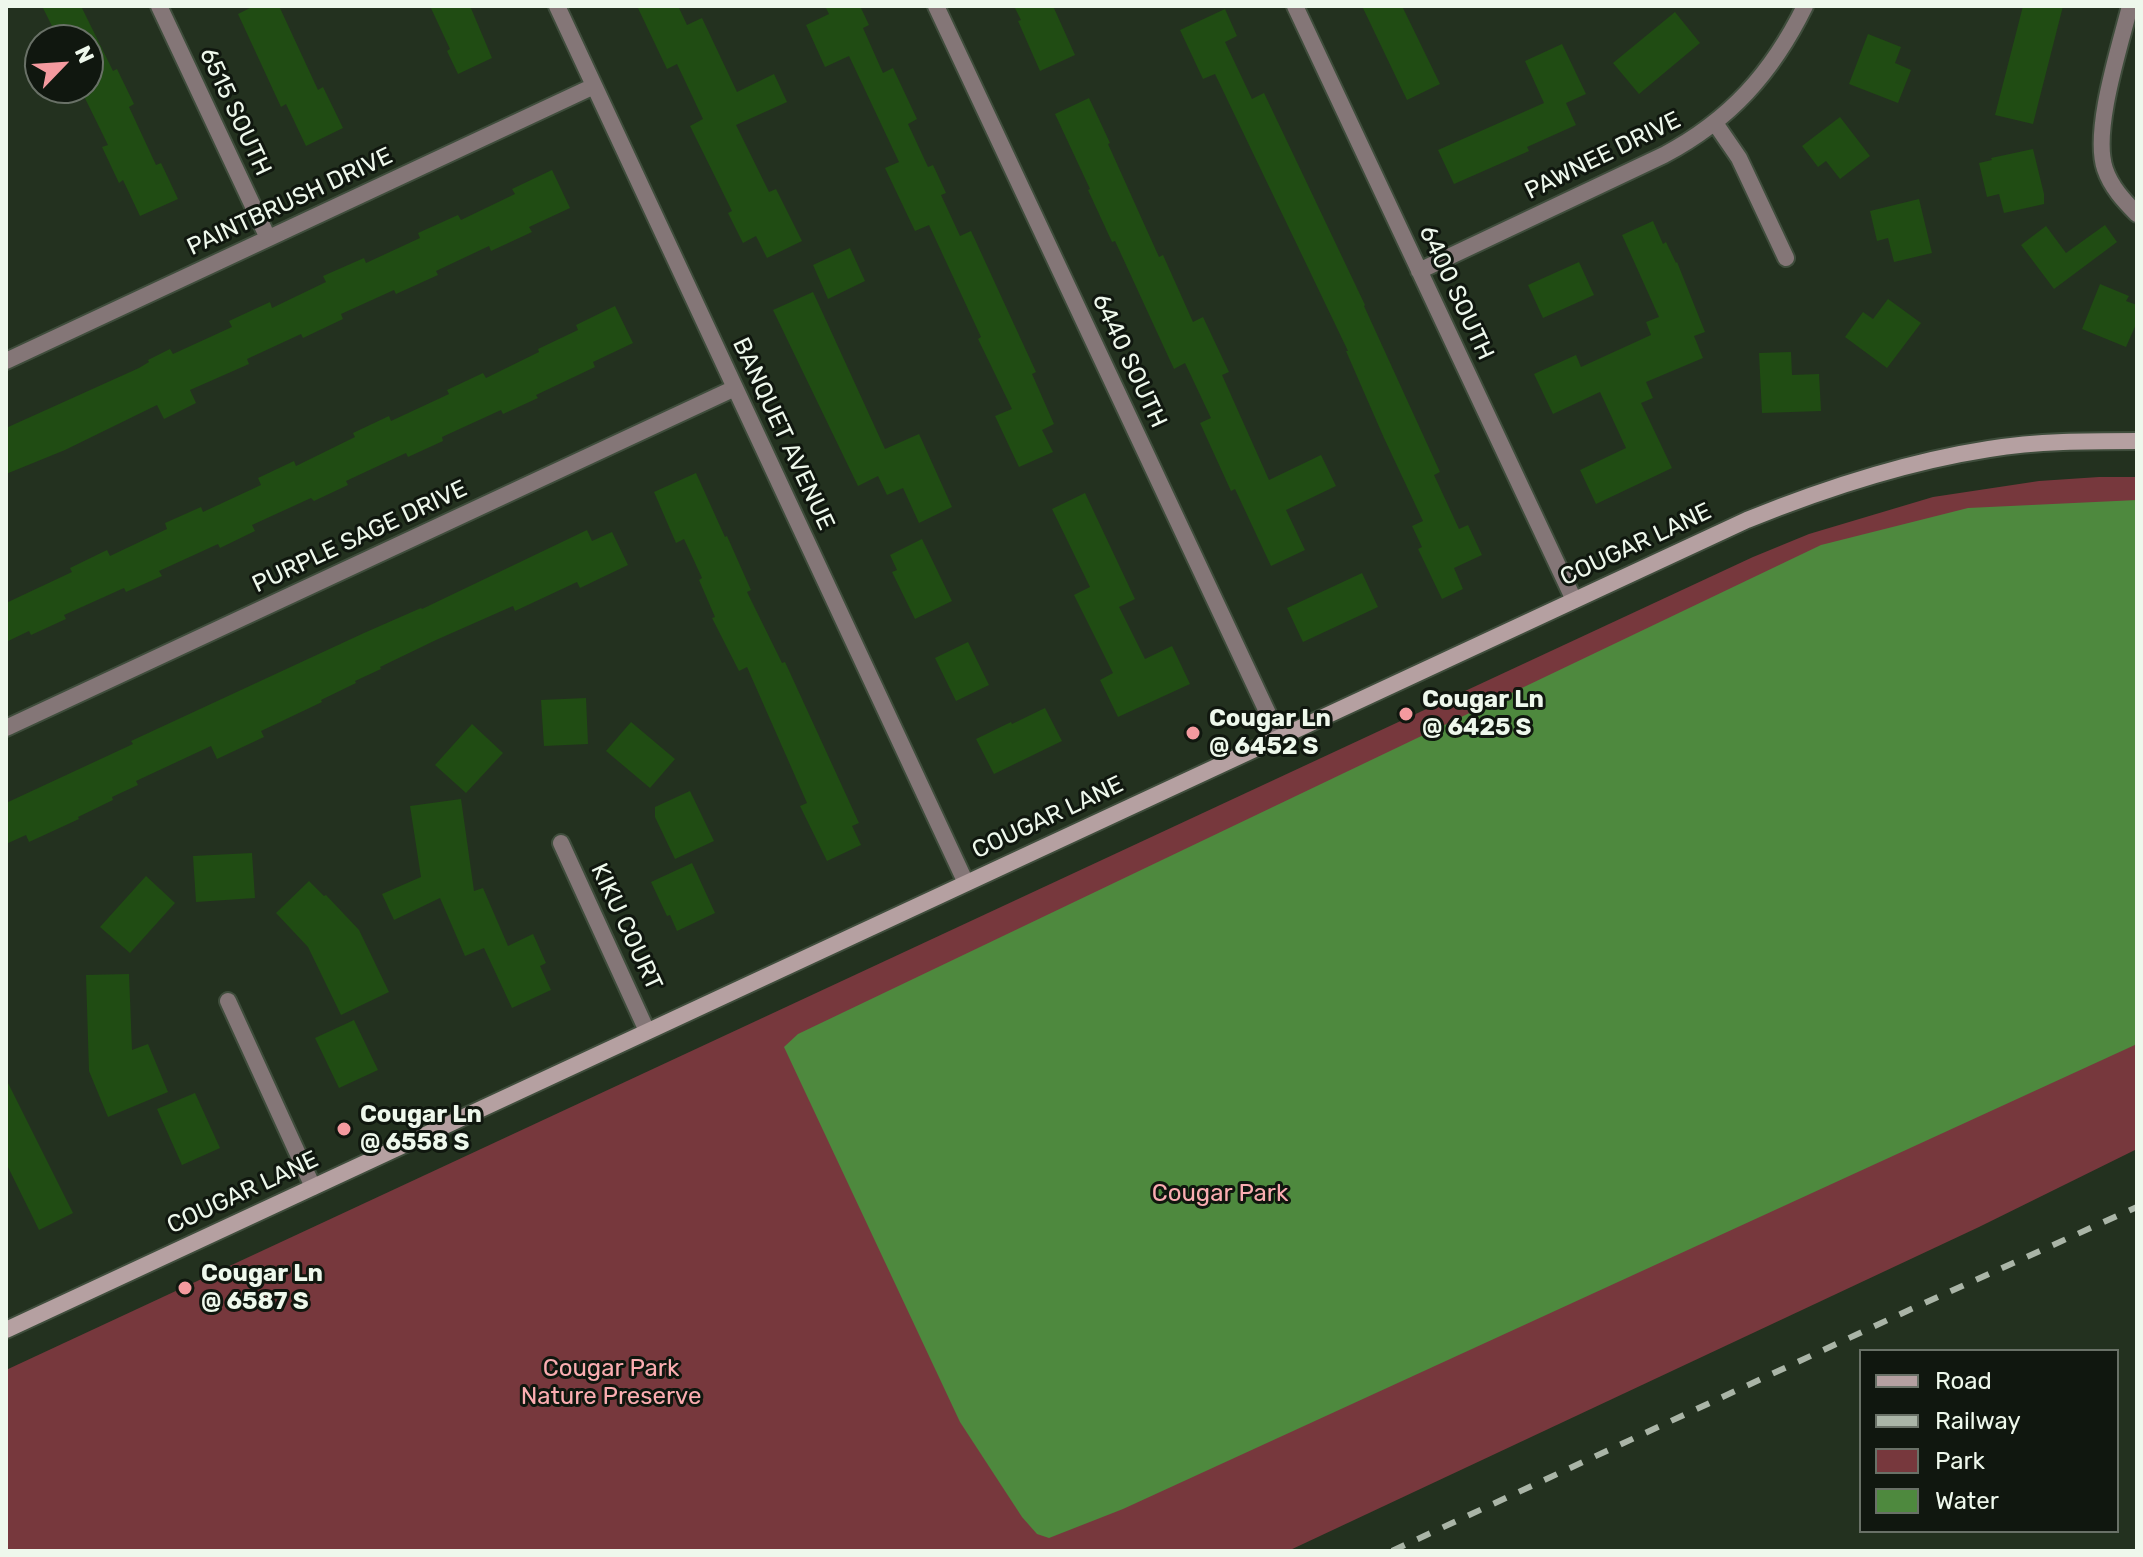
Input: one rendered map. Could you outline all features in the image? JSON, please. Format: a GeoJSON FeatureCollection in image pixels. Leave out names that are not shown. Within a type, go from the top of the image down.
{"type":"FeatureCollection","features":[{"type":"Feature","properties":{"kind":"main road","name":"COUGAR LANE"},"geometry":{"type":"LineString","coordinates":[[6,1330],[1747,520],[1825,489],[1939,458],[2045,443],[2137,441]]}},
{"type":"Feature","properties":{"kind":"street","name":"6515 SOUTH"},"geometry":{"type":"LineString","coordinates":[[159,6],[268,238]]}},
{"type":"Feature","properties":{"kind":"street","name":"BANQUET AVENUE"},"geometry":{"type":"LineString","coordinates":[[557,6],[966,883]]}},
{"type":"Feature","properties":{"kind":"street","name":"6440 SOUTH"},"geometry":{"type":"LineString","coordinates":[[936,6],[1279,737]]}},
{"type":"Feature","properties":{"kind":"street","name":"6400 SOUTH"},"geometry":{"type":"LineString","coordinates":[[1295,6],[1574,600]]}},
{"type":"Feature","properties":{"kind":"street","name":"PAWNEE DRIVE"},"geometry":{"type":"LineString","coordinates":[[1419,271],[1664,155],[1715,123],[1758,82],[1784,45],[1805,6]]}},
{"type":"Feature","properties":{"kind":"street"},"geometry":{"type":"LineString","coordinates":[[2130,6],[2114,68],[2101,143],[2105,168],[2114,188],[2137,214]]}},
{"type":"Feature","properties":{"kind":"street","name":"PAINTBRUSH DRIVE"},"geometry":{"type":"LineString","coordinates":[[6,361],[594,86]]}},
{"type":"Feature","properties":{"kind":"street"},"geometry":{"type":"LineString","coordinates":[[1715,123],[1739,158],[1786,258]]}},
{"type":"Feature","properties":{"kind":"street","name":"PURPLE SAGE DRIVE"},"geometry":{"type":"LineString","coordinates":[[6,728],[735,388]]}},
{"type":"Feature","properties":{"kind":"street","name":"KIKU COURT"},"geometry":{"type":"LineString","coordinates":[[561,843],[647,1031]]}},
{"type":"Feature","properties":{"kind":"street"},"geometry":{"type":"LineString","coordinates":[[228,1001],[313,1187]]}},
{"type":"Feature","properties":{"kind":"green space","name":"Cougar Park"},"geometry":{"type":"Polygon","coordinates":[[[2137,477],[2137,1149],[1979,1227],[1288,1551],[6,1551],[6,1370],[1753,557],[1809,534],[1933,497],[2039,481],[2137,477]]]}},
{"type":"Feature","properties":{"kind":"water","name":"Cougar Park"},"geometry":{"type":"Polygon","coordinates":[[[2137,500],[2137,1044],[1123,1509],[1049,1538],[1037,1534],[1022,1517],[960,1422],[784,1047],[798,1034],[1821,545],[1968,508],[2137,500]]]}},
{"type":"Feature","properties":{"kind":"building"},"geometry":{"type":"Polygon","coordinates":[[[42,6],[81,6],[90,24],[51,24],[42,6]]]}},
{"type":"Feature","properties":{"kind":"building"},"geometry":{"type":"Polygon","coordinates":[[[254,6],[279,6],[318,90],[323,87],[343,128],[306,146],[286,104],[281,107],[238,14],[254,6]]]}},
{"type":"Feature","properties":{"kind":"building"},"geometry":{"type":"Polygon","coordinates":[[[430,6],[470,6],[492,58],[458,74],[430,6]]]}},
{"type":"Feature","properties":{"kind":"building"},"geometry":{"type":"Polygon","coordinates":[[[637,6],[678,6],[687,25],[702,18],[737,92],[774,74],[787,102],[736,125],[769,192],[776,189],[802,241],[767,258],[756,236],[743,243],[728,213],[732,211],[690,126],[703,119],[677,64],[667,69],[637,6]]]}},
{"type":"Feature","properties":{"kind":"building"},"geometry":{"type":"Polygon","coordinates":[[[825,6],[860,6],[869,25],[863,28],[883,73],[893,68],[917,119],[908,124],[928,167],[933,165],[946,193],[941,195],[960,236],[971,231],[1036,372],[1032,374],[1054,424],[1042,430],[1053,452],[1019,467],[995,416],[1012,409],[929,225],[915,231],[885,168],[899,162],[849,56],[825,67],[806,25],[829,14],[825,6]]]}},
{"type":"Feature","properties":{"kind":"building"},"geometry":{"type":"Polygon","coordinates":[[[1014,6],[1053,6],[1075,55],[1040,71],[1014,6]]]}},
{"type":"Feature","properties":{"kind":"building"},"geometry":{"type":"Polygon","coordinates":[[[1362,6],[1402,6],[1440,84],[1407,100],[1362,6]]]}},
{"type":"Feature","properties":{"kind":"building"},"geometry":{"type":"Polygon","coordinates":[[[2023,6],[2063,6],[2033,124],[1995,115],[2023,6]]]}},
{"type":"Feature","properties":{"kind":"building"},"geometry":{"type":"Polygon","coordinates":[[[1225,9],[1237,36],[1225,42],[1252,99],[1264,93],[1440,472],[1434,475],[1459,529],[1468,525],[1482,555],[1454,568],[1463,589],[1442,599],[1418,549],[1422,547],[1412,526],[1423,521],[1348,351],[1215,74],[1203,79],[1180,30],[1225,9]]]}},
{"type":"Feature","properties":{"kind":"building"},"geometry":{"type":"Polygon","coordinates":[[[1675,12],[1700,43],[1639,94],[1613,63],[1675,12]]]}},
{"type":"Feature","properties":{"kind":"building"},"geometry":{"type":"Polygon","coordinates":[[[1868,34],[1901,47],[1895,63],[1911,70],[1898,103],[1849,84],[1868,34]]]}},
{"type":"Feature","properties":{"kind":"building"},"geometry":{"type":"Polygon","coordinates":[[[1562,44],[1586,94],[1566,103],[1576,125],[1527,147],[1529,151],[1454,184],[1438,150],[1544,103],[1525,61],[1562,44]]]}},
{"type":"Feature","properties":{"kind":"building"},"geometry":{"type":"Polygon","coordinates":[[[104,53],[113,71],[117,69],[134,104],[129,107],[156,165],[161,163],[178,199],[140,216],[123,180],[119,183],[102,147],[108,145],[88,104],[104,104],[104,53]]]}},
{"type":"Feature","properties":{"kind":"building"},"geometry":{"type":"Polygon","coordinates":[[[1089,98],[1159,257],[1163,255],[1193,322],[1203,317],[1229,372],[1222,375],[1269,480],[1321,455],[1336,486],[1286,510],[1305,550],[1271,566],[1235,489],[1231,491],[1200,423],[1211,418],[1185,363],[1174,369],[1115,241],[1112,242],[1055,114],[1089,98]]]}},
{"type":"Feature","properties":{"kind":"building"},"geometry":{"type":"Polygon","coordinates":[[[1840,117],[1870,156],[1840,179],[1826,161],[1818,167],[1802,146],[1840,117]]]}},
{"type":"Feature","properties":{"kind":"building"},"geometry":{"type":"Polygon","coordinates":[[[2033,149],[2044,204],[2004,213],[1999,194],[1987,197],[1979,163],[2033,149]]]}},
{"type":"Feature","properties":{"kind":"building"},"geometry":{"type":"Polygon","coordinates":[[[552,170],[570,208],[529,227],[532,232],[491,251],[489,246],[436,271],[438,275],[396,294],[394,290],[341,314],[343,319],[303,338],[301,334],[247,359],[249,364],[190,390],[196,403],[164,419],[157,405],[65,450],[6,474],[6,428],[139,368],[170,349],[173,354],[232,327],[229,321],[270,302],[272,308],[326,282],[323,276],[364,258],[366,263],[420,238],[418,233],[458,215],[461,220],[515,194],[512,189],[552,170]]]}},
{"type":"Feature","properties":{"kind":"building"},"geometry":{"type":"Polygon","coordinates":[[[1919,199],[1932,253],[1894,262],[1888,238],[1877,241],[1870,211],[1919,199]]]}},
{"type":"Feature","properties":{"kind":"building"},"geometry":{"type":"Polygon","coordinates":[[[1653,221],[1663,244],[1666,242],[1677,262],[1705,332],[1694,336],[1703,358],[1646,382],[1653,398],[1641,403],[1672,468],[1596,504],[1580,470],[1626,448],[1600,392],[1553,414],[1534,374],[1576,355],[1581,367],[1651,335],[1646,322],[1659,317],[1622,235],[1653,221]]]}},
{"type":"Feature","properties":{"kind":"building"},"geometry":{"type":"Polygon","coordinates":[[[2105,225],[2117,242],[2054,289],[2021,245],[2046,226],[2066,253],[2105,225]]]}},
{"type":"Feature","properties":{"kind":"building"},"geometry":{"type":"Polygon","coordinates":[[[850,248],[865,281],[828,299],[813,265],[850,248]]]}},
{"type":"Feature","properties":{"kind":"building"},"geometry":{"type":"Polygon","coordinates":[[[1579,262],[1594,295],[1543,318],[1528,285],[1579,262]]]}},
{"type":"Feature","properties":{"kind":"building"},"geometry":{"type":"Polygon","coordinates":[[[2100,284],[2129,296],[2126,301],[2137,305],[2137,322],[2126,347],[2082,329],[2100,284]]]}},
{"type":"Feature","properties":{"kind":"building"},"geometry":{"type":"Polygon","coordinates":[[[813,292],[885,449],[919,434],[952,507],[919,523],[903,488],[887,495],[878,476],[858,486],[773,310],[813,292]]]}},
{"type":"Feature","properties":{"kind":"building"},"geometry":{"type":"Polygon","coordinates":[[[1888,299],[1921,323],[1887,368],[1845,337],[1863,312],[1873,319],[1888,299]]]}},
{"type":"Feature","properties":{"kind":"building"},"geometry":{"type":"Polygon","coordinates":[[[615,306],[633,343],[593,362],[595,367],[536,395],[538,398],[503,414],[501,410],[442,437],[443,441],[408,457],[406,453],[346,481],[348,485],[314,501],[311,498],[252,525],[255,531],[159,571],[162,576],[126,592],[124,588],[64,615],[66,619],[31,635],[29,631],[6,642],[6,603],[72,572],[70,568],[107,550],[110,556],[167,529],[165,523],[201,507],[203,512],[261,485],[258,478],[294,461],[296,466],[389,416],[391,421],[449,394],[447,390],[483,373],[486,378],[539,352],[538,349],[578,330],[576,325],[615,306]]]}},
{"type":"Feature","properties":{"kind":"building"},"geometry":{"type":"Polygon","coordinates":[[[1791,352],[1792,375],[1819,374],[1821,411],[1762,413],[1759,353],[1791,352]]]}},
{"type":"Feature","properties":{"kind":"building"},"geometry":{"type":"Polygon","coordinates":[[[696,473],[751,590],[747,592],[782,663],[785,662],[859,823],[852,826],[861,845],[827,861],[800,806],[807,803],[747,667],[739,671],[712,618],[715,617],[699,580],[702,578],[684,539],[676,543],[654,492],[696,473]]]}},
{"type":"Feature","properties":{"kind":"building"},"geometry":{"type":"Polygon","coordinates":[[[1085,493],[1135,599],[1119,607],[1145,659],[1172,646],[1190,684],[1118,717],[1100,680],[1113,673],[1074,595],[1090,587],[1052,509],[1085,493]]]}},
{"type":"Feature","properties":{"kind":"building"},"geometry":{"type":"Polygon","coordinates":[[[587,530],[592,541],[612,532],[628,565],[580,588],[577,582],[515,611],[513,606],[436,640],[380,667],[322,702],[261,731],[264,737],[217,759],[211,746],[136,781],[138,785],[112,797],[113,800],[79,819],[29,842],[26,835],[6,844],[6,803],[133,744],[131,741],[422,609],[587,530]]]}},
{"type":"Feature","properties":{"kind":"building"},"geometry":{"type":"Polygon","coordinates":[[[922,539],[952,601],[915,619],[892,572],[897,570],[890,555],[922,539]]]}},
{"type":"Feature","properties":{"kind":"building"},"geometry":{"type":"Polygon","coordinates":[[[1362,573],[1378,607],[1303,642],[1287,608],[1362,573]]]}},
{"type":"Feature","properties":{"kind":"building"},"geometry":{"type":"Polygon","coordinates":[[[968,642],[989,685],[956,701],[935,658],[968,642]]]}},
{"type":"Feature","properties":{"kind":"building"},"geometry":{"type":"Polygon","coordinates":[[[586,698],[588,744],[544,746],[541,700],[586,698]]]}},
{"type":"Feature","properties":{"kind":"building"},"geometry":{"type":"Polygon","coordinates":[[[1045,708],[1062,741],[994,774],[976,739],[1045,708]]]}},
{"type":"Feature","properties":{"kind":"building"},"geometry":{"type":"Polygon","coordinates":[[[631,722],[675,759],[650,788],[606,751],[631,722]]]}},
{"type":"Feature","properties":{"kind":"building"},"geometry":{"type":"Polygon","coordinates":[[[472,724],[503,753],[466,793],[435,765],[472,724]]]}},
{"type":"Feature","properties":{"kind":"building"},"geometry":{"type":"Polygon","coordinates":[[[690,791],[714,841],[675,859],[655,817],[655,807],[690,791]]]}},
{"type":"Feature","properties":{"kind":"building"},"geometry":{"type":"Polygon","coordinates":[[[461,799],[474,891],[483,888],[508,946],[533,934],[546,963],[540,966],[551,990],[512,1008],[484,948],[465,956],[440,898],[394,920],[382,894],[421,877],[410,806],[461,799]]]}},
{"type":"Feature","properties":{"kind":"building"},"geometry":{"type":"Polygon","coordinates":[[[252,853],[255,898],[196,902],[193,856],[252,853]]]}},
{"type":"Feature","properties":{"kind":"building"},"geometry":{"type":"Polygon","coordinates":[[[692,863],[715,913],[677,931],[651,882],[692,863]]]}},
{"type":"Feature","properties":{"kind":"building"},"geometry":{"type":"Polygon","coordinates":[[[146,876],[175,903],[130,953],[100,927],[146,876]]]}},
{"type":"Feature","properties":{"kind":"building"},"geometry":{"type":"Polygon","coordinates":[[[309,881],[359,930],[389,992],[341,1015],[308,947],[276,913],[309,881]]]}},
{"type":"Feature","properties":{"kind":"building"},"geometry":{"type":"Polygon","coordinates":[[[129,974],[132,1050],[148,1044],[168,1092],[108,1117],[89,1071],[86,975],[129,974]]]}},
{"type":"Feature","properties":{"kind":"building"},"geometry":{"type":"Polygon","coordinates":[[[354,1020],[378,1070],[339,1088],[315,1038],[354,1020]]]}},
{"type":"Feature","properties":{"kind":"building"},"geometry":{"type":"Polygon","coordinates":[[[6,1079],[73,1213],[39,1230],[6,1163],[6,1079]]]}},
{"type":"Feature","properties":{"kind":"building"},"geometry":{"type":"Polygon","coordinates":[[[195,1093],[220,1148],[182,1165],[157,1109],[195,1093]]]}},
{"type":"Feature","properties":{"kind":"railway"},"geometry":{"type":"LineString","coordinates":[[1392,1551],[2137,1207]]}},
{"type":"Feature","properties":{"kind":"place","name":"Cougar Ln @ 6425 S"},"geometry":{"type":"Point","coordinates":[1406,714]}},
{"type":"Feature","properties":{"kind":"place","name":"Cougar Ln @ 6452 S"},"geometry":{"type":"Point","coordinates":[1193,733]}},
{"type":"Feature","properties":{"kind":"place","name":"Cougar Ln @ 6558 S"},"geometry":{"type":"Point","coordinates":[344,1129]}},
{"type":"Feature","properties":{"kind":"place","name":"Cougar Ln @ 6587 S"},"geometry":{"type":"Point","coordinates":[185,1288]}},
{"type":"Feature","properties":{"kind":"park label","name":"Cougar Park Nature Preserve"},"geometry":{"type":"Point","coordinates":[611,1383]}}]}
